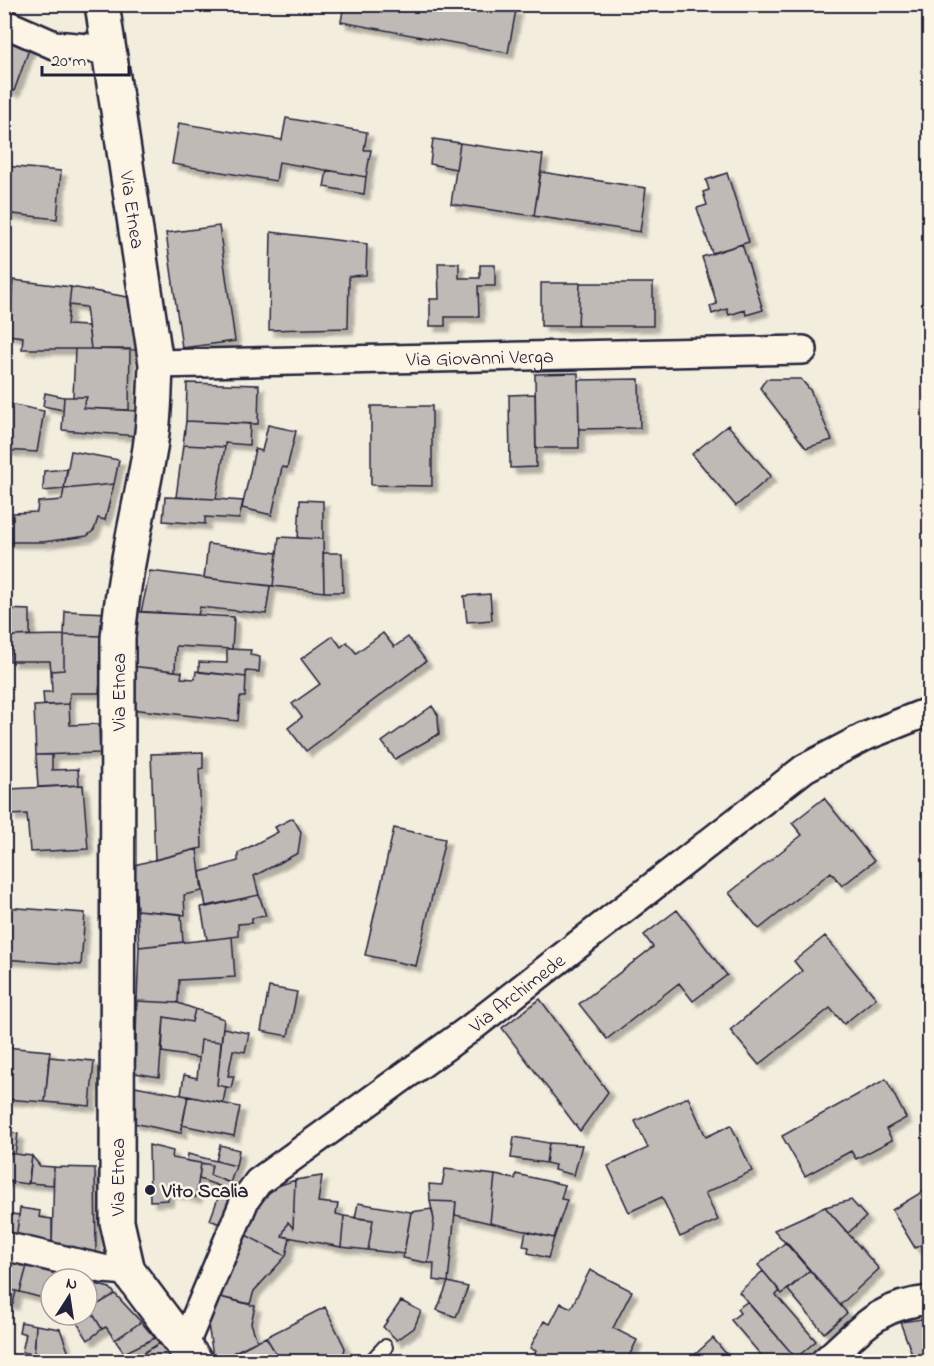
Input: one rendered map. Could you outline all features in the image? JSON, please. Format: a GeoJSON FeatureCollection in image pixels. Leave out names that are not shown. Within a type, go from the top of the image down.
{"type":"FeatureCollection","features":[{"type":"Feature","properties":{"kind":"main road","name":"Via Etnea"},"geometry":{"type":"LineString","coordinates":[[102,4],[156,364],[150,450],[127,559],[118,638],[117,1222],[128,1271],[190,1354]]}},
{"type":"Feature","properties":{"kind":"street"},"geometry":{"type":"LineString","coordinates":[[4,23],[54,45],[109,50]]}},
{"type":"Feature","properties":{"kind":"street","name":"Via Giovanni Verga"},"geometry":{"type":"LineString","coordinates":[[156,364],[803,350]]}},
{"type":"Feature","properties":{"kind":"street","name":"Via Archimede"},"geometry":{"type":"LineString","coordinates":[[190,1354],[245,1200],[258,1182],[471,1028],[805,768],[864,737],[930,711]]}},
{"type":"Feature","properties":{"kind":"street"},"geometry":{"type":"LineString","coordinates":[[4,1246],[103,1269],[128,1271]]}},
{"type":"Feature","properties":{"kind":"street"},"geometry":{"type":"LineString","coordinates":[[824,1362],[883,1311],[903,1302],[930,1300]]}},
{"type":"Feature","properties":{"kind":"lane"},"geometry":{"type":"LineString","coordinates":[[371,1362],[385,1347]]}},
{"type":"Feature","properties":{"kind":"building"},"geometry":{"type":"Polygon","coordinates":[[[344,4],[488,4],[516,10],[508,53],[341,22],[344,4]]]}},
{"type":"Feature","properties":{"kind":"building"},"geometry":{"type":"Polygon","coordinates":[[[4,34],[31,44],[14,91],[4,88],[4,34]]]}},
{"type":"Feature","properties":{"kind":"building"},"geometry":{"type":"Polygon","coordinates":[[[286,118],[367,132],[364,150],[371,150],[366,177],[279,162],[276,181],[172,164],[179,123],[282,140],[286,118]]]}},
{"type":"Feature","properties":{"kind":"building"},"geometry":{"type":"Polygon","coordinates":[[[433,139],[460,143],[456,169],[430,164],[433,139]]]}},
{"type":"Feature","properties":{"kind":"building"},"geometry":{"type":"Polygon","coordinates":[[[460,143],[543,155],[534,216],[451,204],[460,143]]]}},
{"type":"Feature","properties":{"kind":"building"},"geometry":{"type":"Polygon","coordinates":[[[4,166],[61,171],[57,219],[4,213],[4,166]]]}},
{"type":"Feature","properties":{"kind":"building"},"geometry":{"type":"Polygon","coordinates":[[[327,170],[366,177],[364,194],[324,187],[327,170]]]}},
{"type":"Feature","properties":{"kind":"building"},"geometry":{"type":"Polygon","coordinates":[[[541,172],[646,188],[640,232],[534,216],[541,172]]]}},
{"type":"Feature","properties":{"kind":"building"},"geometry":{"type":"Polygon","coordinates":[[[727,173],[749,242],[712,253],[697,208],[707,205],[703,192],[709,190],[706,180],[727,173]]]}},
{"type":"Feature","properties":{"kind":"building"},"geometry":{"type":"Polygon","coordinates":[[[219,226],[235,341],[182,348],[166,233],[219,226]]]}},
{"type":"Feature","properties":{"kind":"building"},"geometry":{"type":"Polygon","coordinates":[[[271,232],[367,244],[366,275],[349,276],[348,328],[269,330],[271,232]]]}},
{"type":"Feature","properties":{"kind":"building"},"geometry":{"type":"Polygon","coordinates":[[[742,244],[763,310],[746,315],[745,310],[729,315],[727,309],[712,314],[710,306],[717,304],[702,257],[742,244]]]}},
{"type":"Feature","properties":{"kind":"building"},"geometry":{"type":"Polygon","coordinates":[[[438,263],[459,263],[459,278],[480,278],[480,265],[495,265],[495,286],[478,286],[479,317],[445,317],[445,326],[430,326],[430,299],[439,299],[438,263]]]}},
{"type":"Feature","properties":{"kind":"building"},"geometry":{"type":"Polygon","coordinates":[[[13,280],[71,287],[67,325],[88,326],[91,349],[22,349],[23,337],[8,335],[13,280]]]}},
{"type":"Feature","properties":{"kind":"building"},"geometry":{"type":"Polygon","coordinates":[[[541,283],[580,283],[578,326],[541,326],[541,283]]]}},
{"type":"Feature","properties":{"kind":"building"},"geometry":{"type":"Polygon","coordinates":[[[580,283],[653,283],[653,326],[578,326],[580,283]]]}},
{"type":"Feature","properties":{"kind":"building"},"geometry":{"type":"Polygon","coordinates":[[[71,287],[133,298],[142,350],[91,349],[86,307],[69,305],[71,287]]]}},
{"type":"Feature","properties":{"kind":"building"},"geometry":{"type":"Polygon","coordinates":[[[75,349],[130,349],[129,410],[83,408],[87,397],[73,397],[75,349]]]}},
{"type":"Feature","properties":{"kind":"building"},"geometry":{"type":"Polygon","coordinates":[[[578,373],[579,448],[536,448],[535,374],[578,373]]]}},
{"type":"Feature","properties":{"kind":"building"},"geometry":{"type":"Polygon","coordinates":[[[639,379],[640,428],[579,429],[578,380],[639,379]]]}},
{"type":"Feature","properties":{"kind":"building"},"geometry":{"type":"Polygon","coordinates":[[[766,379],[801,379],[810,390],[832,440],[806,448],[760,388],[766,379]]]}},
{"type":"Feature","properties":{"kind":"building"},"geometry":{"type":"Polygon","coordinates":[[[187,383],[259,385],[258,424],[186,421],[187,383]]]}},
{"type":"Feature","properties":{"kind":"building"},"geometry":{"type":"Polygon","coordinates":[[[45,393],[64,397],[63,410],[43,406],[45,393]]]}},
{"type":"Feature","properties":{"kind":"building"},"geometry":{"type":"Polygon","coordinates":[[[535,394],[536,467],[510,468],[509,395],[535,394]]]}},
{"type":"Feature","properties":{"kind":"building"},"geometry":{"type":"Polygon","coordinates":[[[64,397],[87,397],[83,408],[141,411],[138,436],[62,430],[64,397]]]}},
{"type":"Feature","properties":{"kind":"building"},"geometry":{"type":"Polygon","coordinates":[[[4,403],[44,411],[37,452],[4,450],[4,403]]]}},
{"type":"Feature","properties":{"kind":"building"},"geometry":{"type":"Polygon","coordinates":[[[371,406],[432,406],[432,486],[371,485],[371,406]]]}},
{"type":"Feature","properties":{"kind":"building"},"geometry":{"type":"Polygon","coordinates":[[[186,421],[250,424],[249,445],[225,443],[225,447],[183,445],[186,421]]]}},
{"type":"Feature","properties":{"kind":"building"},"geometry":{"type":"Polygon","coordinates":[[[268,425],[296,431],[287,468],[282,467],[272,515],[242,508],[255,449],[262,451],[268,425]]]}},
{"type":"Feature","properties":{"kind":"building"},"geometry":{"type":"Polygon","coordinates":[[[728,425],[771,476],[736,506],[692,454],[728,425]]]}},
{"type":"Feature","properties":{"kind":"building"},"geometry":{"type":"Polygon","coordinates":[[[183,445],[225,447],[216,499],[176,497],[183,445]]]}},
{"type":"Feature","properties":{"kind":"building"},"geometry":{"type":"Polygon","coordinates":[[[71,451],[119,460],[114,484],[64,489],[71,451]]]}},
{"type":"Feature","properties":{"kind":"building"},"geometry":{"type":"Polygon","coordinates":[[[67,469],[64,489],[43,491],[44,471],[67,469]]]}},
{"type":"Feature","properties":{"kind":"building"},"geometry":{"type":"Polygon","coordinates":[[[114,484],[105,520],[98,518],[94,530],[87,536],[43,542],[4,542],[4,520],[13,520],[13,513],[37,512],[38,502],[62,500],[64,489],[114,484]]]}},
{"type":"Feature","properties":{"kind":"building"},"geometry":{"type":"Polygon","coordinates":[[[165,497],[243,501],[239,519],[205,517],[205,524],[163,521],[165,497]]]}},
{"type":"Feature","properties":{"kind":"building"},"geometry":{"type":"Polygon","coordinates":[[[300,500],[323,501],[323,539],[298,538],[300,500]]]}},
{"type":"Feature","properties":{"kind":"building"},"geometry":{"type":"Polygon","coordinates":[[[279,537],[323,539],[324,592],[273,586],[279,537]]]}},
{"type":"Feature","properties":{"kind":"building"},"geometry":{"type":"Polygon","coordinates":[[[208,544],[277,553],[273,586],[204,578],[208,544]]]}},
{"type":"Feature","properties":{"kind":"building"},"geometry":{"type":"Polygon","coordinates":[[[323,553],[342,553],[343,592],[324,592],[323,553]]]}},
{"type":"Feature","properties":{"kind":"building"},"geometry":{"type":"Polygon","coordinates":[[[150,571],[270,586],[266,614],[200,607],[198,615],[141,612],[150,571]]]}},
{"type":"Feature","properties":{"kind":"building"},"geometry":{"type":"Polygon","coordinates":[[[490,594],[492,620],[467,622],[464,596],[490,594]]]}},
{"type":"Feature","properties":{"kind":"building"},"geometry":{"type":"Polygon","coordinates":[[[4,609],[30,610],[30,635],[4,637],[4,609]]]}},
{"type":"Feature","properties":{"kind":"building"},"geometry":{"type":"Polygon","coordinates":[[[65,611],[107,613],[104,636],[64,635],[65,611]]]}},
{"type":"Feature","properties":{"kind":"building"},"geometry":{"type":"Polygon","coordinates":[[[133,611],[234,617],[232,649],[176,646],[175,671],[131,666],[133,611]]]}},
{"type":"Feature","properties":{"kind":"building"},"geometry":{"type":"Polygon","coordinates":[[[383,633],[394,647],[408,637],[426,661],[306,751],[288,728],[302,717],[292,704],[320,684],[301,659],[333,636],[341,647],[347,642],[356,653],[383,633]]]}},
{"type":"Feature","properties":{"kind":"building"},"geometry":{"type":"Polygon","coordinates":[[[64,635],[104,636],[99,693],[70,693],[69,704],[44,705],[43,692],[52,692],[51,671],[64,670],[64,635]]]}},
{"type":"Feature","properties":{"kind":"building"},"geometry":{"type":"Polygon","coordinates":[[[64,635],[64,670],[51,671],[50,661],[10,661],[10,636],[64,635]]]}},
{"type":"Feature","properties":{"kind":"building"},"geometry":{"type":"Polygon","coordinates":[[[227,649],[251,650],[250,655],[260,657],[259,672],[246,671],[246,677],[199,672],[199,662],[227,663],[227,649]]]}},
{"type":"Feature","properties":{"kind":"building"},"geometry":{"type":"Polygon","coordinates":[[[131,666],[182,672],[181,678],[195,679],[196,671],[246,677],[245,697],[240,697],[238,721],[131,709],[131,666]]]}},
{"type":"Feature","properties":{"kind":"building"},"geometry":{"type":"Polygon","coordinates":[[[69,704],[70,725],[99,724],[100,753],[36,755],[34,706],[69,704]]]}},
{"type":"Feature","properties":{"kind":"building"},"geometry":{"type":"Polygon","coordinates":[[[432,706],[438,715],[439,734],[395,759],[382,742],[432,706]]]}},
{"type":"Feature","properties":{"kind":"building"},"geometry":{"type":"Polygon","coordinates":[[[203,752],[203,768],[199,769],[202,848],[155,860],[151,754],[203,752]]]}},
{"type":"Feature","properties":{"kind":"building"},"geometry":{"type":"Polygon","coordinates":[[[36,755],[52,755],[52,770],[78,769],[79,785],[38,787],[36,755]]]}},
{"type":"Feature","properties":{"kind":"building"},"geometry":{"type":"Polygon","coordinates":[[[83,785],[88,849],[30,852],[27,814],[11,815],[10,789],[83,785]]]}},
{"type":"Feature","properties":{"kind":"building"},"geometry":{"type":"Polygon","coordinates":[[[824,798],[874,861],[842,886],[831,872],[759,929],[729,893],[802,835],[792,823],[824,798]]]}},
{"type":"Feature","properties":{"kind":"building"},"geometry":{"type":"Polygon","coordinates":[[[293,818],[301,832],[298,853],[254,876],[259,895],[206,907],[200,872],[238,861],[238,853],[278,832],[275,827],[293,818]]]}},
{"type":"Feature","properties":{"kind":"building"},"geometry":{"type":"Polygon","coordinates":[[[394,828],[445,839],[416,966],[365,955],[394,828]]]}},
{"type":"Feature","properties":{"kind":"building"},"geometry":{"type":"Polygon","coordinates":[[[197,849],[202,891],[184,895],[185,915],[137,910],[134,865],[197,849]]]}},
{"type":"Feature","properties":{"kind":"building"},"geometry":{"type":"Polygon","coordinates":[[[259,895],[266,916],[252,918],[252,923],[238,924],[238,936],[207,940],[201,907],[259,895]]]}},
{"type":"Feature","properties":{"kind":"building"},"geometry":{"type":"Polygon","coordinates":[[[4,907],[85,913],[81,965],[4,959],[4,907]]]}},
{"type":"Feature","properties":{"kind":"building"},"geometry":{"type":"Polygon","coordinates":[[[137,910],[181,914],[183,942],[139,947],[137,910]]]}},
{"type":"Feature","properties":{"kind":"building"},"geometry":{"type":"Polygon","coordinates":[[[677,910],[727,975],[693,1001],[679,983],[607,1039],[579,1004],[653,947],[644,935],[677,910]]]}},
{"type":"Feature","properties":{"kind":"building"},"geometry":{"type":"Polygon","coordinates":[[[825,936],[876,998],[844,1024],[830,1008],[759,1065],[730,1030],[802,971],[794,961],[825,936]]]}},
{"type":"Feature","properties":{"kind":"building"},"geometry":{"type":"Polygon","coordinates":[[[232,937],[235,977],[179,980],[178,1003],[137,1001],[139,947],[232,937]]]}},
{"type":"Feature","properties":{"kind":"building"},"geometry":{"type":"Polygon","coordinates":[[[269,987],[297,992],[288,1036],[261,1031],[269,987]]]}},
{"type":"Feature","properties":{"kind":"building"},"geometry":{"type":"Polygon","coordinates":[[[540,999],[608,1092],[580,1131],[502,1028],[540,999]]]}},
{"type":"Feature","properties":{"kind":"building"},"geometry":{"type":"Polygon","coordinates":[[[137,1001],[178,1003],[195,1009],[192,1022],[164,1017],[159,1077],[135,1073],[137,1001]]]}},
{"type":"Feature","properties":{"kind":"building"},"geometry":{"type":"Polygon","coordinates":[[[195,1009],[224,1019],[221,1042],[201,1040],[199,1058],[162,1052],[164,1017],[192,1022],[195,1009]]]}},
{"type":"Feature","properties":{"kind":"building"},"geometry":{"type":"Polygon","coordinates":[[[223,1028],[249,1033],[245,1052],[233,1050],[228,1076],[234,1076],[231,1088],[217,1085],[223,1028]]]}},
{"type":"Feature","properties":{"kind":"building"},"geometry":{"type":"Polygon","coordinates":[[[201,1040],[221,1042],[217,1085],[226,1087],[223,1103],[181,1095],[184,1075],[197,1078],[201,1040]]]}},
{"type":"Feature","properties":{"kind":"building"},"geometry":{"type":"Polygon","coordinates":[[[4,1047],[50,1051],[45,1102],[4,1099],[4,1047]]]}},
{"type":"Feature","properties":{"kind":"building"},"geometry":{"type":"Polygon","coordinates":[[[49,1057],[94,1061],[90,1106],[45,1102],[49,1057]]]}},
{"type":"Feature","properties":{"kind":"building"},"geometry":{"type":"Polygon","coordinates":[[[886,1079],[906,1118],[886,1129],[892,1140],[856,1159],[851,1151],[805,1176],[782,1136],[886,1079]]]}},
{"type":"Feature","properties":{"kind":"building"},"geometry":{"type":"Polygon","coordinates":[[[135,1086],[188,1096],[181,1133],[133,1123],[135,1086]]]}},
{"type":"Feature","properties":{"kind":"building"},"geometry":{"type":"Polygon","coordinates":[[[188,1096],[240,1107],[234,1136],[182,1125],[188,1096]]]}},
{"type":"Feature","properties":{"kind":"building"},"geometry":{"type":"Polygon","coordinates":[[[688,1097],[706,1137],[731,1125],[752,1171],[705,1193],[718,1220],[680,1237],[662,1197],[629,1212],[608,1166],[648,1148],[635,1121],[688,1097]]]}},
{"type":"Feature","properties":{"kind":"building"},"geometry":{"type":"Polygon","coordinates":[[[4,1131],[18,1134],[15,1154],[4,1153],[4,1131]]]}},
{"type":"Feature","properties":{"kind":"building"},"geometry":{"type":"Polygon","coordinates":[[[514,1137],[549,1143],[546,1163],[511,1158],[514,1137]]]}},
{"type":"Feature","properties":{"kind":"building"},"geometry":{"type":"Polygon","coordinates":[[[549,1143],[582,1145],[574,1175],[554,1170],[555,1165],[546,1163],[549,1143]]]}},
{"type":"Feature","properties":{"kind":"building"},"geometry":{"type":"Polygon","coordinates":[[[149,1145],[173,1151],[172,1158],[201,1163],[196,1197],[169,1192],[168,1200],[150,1201],[149,1145]]]}},
{"type":"Feature","properties":{"kind":"building"},"geometry":{"type":"Polygon","coordinates":[[[220,1145],[239,1150],[236,1166],[216,1161],[220,1145]]]}},
{"type":"Feature","properties":{"kind":"building"},"geometry":{"type":"Polygon","coordinates":[[[6,1153],[32,1156],[28,1184],[4,1181],[6,1153]]]}},
{"type":"Feature","properties":{"kind":"building"},"geometry":{"type":"Polygon","coordinates":[[[188,1154],[236,1166],[230,1183],[210,1175],[212,1165],[187,1161],[188,1154]]]}},
{"type":"Feature","properties":{"kind":"building"},"geometry":{"type":"Polygon","coordinates":[[[32,1156],[40,1166],[54,1167],[53,1185],[29,1183],[32,1156]]]}},
{"type":"Feature","properties":{"kind":"building"},"geometry":{"type":"Polygon","coordinates":[[[201,1163],[212,1165],[210,1175],[241,1187],[225,1226],[210,1220],[222,1187],[199,1179],[201,1163]]]}},
{"type":"Feature","properties":{"kind":"building"},"geometry":{"type":"Polygon","coordinates":[[[54,1167],[95,1168],[96,1255],[52,1247],[54,1167]]]}},
{"type":"Feature","properties":{"kind":"building"},"geometry":{"type":"Polygon","coordinates":[[[445,1169],[495,1175],[490,1223],[455,1215],[456,1202],[430,1201],[429,1184],[442,1185],[445,1169]]]}},
{"type":"Feature","properties":{"kind":"building"},"geometry":{"type":"Polygon","coordinates":[[[516,1174],[565,1185],[561,1199],[567,1200],[554,1238],[490,1223],[495,1175],[515,1179],[516,1174]]]}},
{"type":"Feature","properties":{"kind":"building"},"geometry":{"type":"Polygon","coordinates":[[[322,1176],[318,1202],[338,1204],[336,1214],[344,1216],[341,1247],[282,1236],[288,1222],[293,1228],[295,1180],[322,1176]]]}},
{"type":"Feature","properties":{"kind":"building"},"geometry":{"type":"Polygon","coordinates":[[[295,1180],[293,1228],[288,1222],[282,1236],[290,1238],[286,1256],[242,1233],[266,1190],[295,1180]]]}},
{"type":"Feature","properties":{"kind":"building"},"geometry":{"type":"Polygon","coordinates":[[[930,1187],[930,1240],[915,1248],[892,1210],[930,1187]]]}},
{"type":"Feature","properties":{"kind":"building"},"geometry":{"type":"Polygon","coordinates":[[[851,1200],[866,1217],[848,1233],[825,1207],[851,1200]]]}},
{"type":"Feature","properties":{"kind":"building"},"geometry":{"type":"Polygon","coordinates":[[[430,1201],[456,1202],[448,1282],[433,1280],[434,1263],[428,1263],[434,1220],[430,1201]]]}},
{"type":"Feature","properties":{"kind":"building"},"geometry":{"type":"Polygon","coordinates":[[[358,1203],[411,1212],[404,1254],[368,1250],[373,1220],[355,1218],[358,1203]]]}},
{"type":"Feature","properties":{"kind":"building"},"geometry":{"type":"Polygon","coordinates":[[[825,1207],[879,1269],[840,1305],[774,1230],[825,1207]]]}},
{"type":"Feature","properties":{"kind":"building"},"geometry":{"type":"Polygon","coordinates":[[[20,1208],[40,1211],[39,1217],[52,1219],[52,1247],[16,1240],[20,1208]]]}},
{"type":"Feature","properties":{"kind":"building"},"geometry":{"type":"Polygon","coordinates":[[[432,1209],[434,1220],[428,1263],[403,1258],[411,1212],[432,1209]]]}},
{"type":"Feature","properties":{"kind":"building"},"geometry":{"type":"Polygon","coordinates":[[[5,1213],[19,1215],[16,1240],[4,1238],[5,1213]]]}},
{"type":"Feature","properties":{"kind":"building"},"geometry":{"type":"Polygon","coordinates":[[[344,1216],[373,1220],[368,1250],[341,1247],[344,1216]]]}},
{"type":"Feature","properties":{"kind":"building"},"geometry":{"type":"Polygon","coordinates":[[[526,1231],[554,1238],[548,1258],[528,1253],[529,1247],[523,1246],[526,1231]]]}},
{"type":"Feature","properties":{"kind":"building"},"geometry":{"type":"Polygon","coordinates":[[[242,1233],[286,1256],[254,1291],[250,1304],[216,1296],[242,1233]]]}},
{"type":"Feature","properties":{"kind":"building"},"geometry":{"type":"Polygon","coordinates":[[[786,1242],[810,1270],[782,1294],[758,1265],[786,1242]]]}},
{"type":"Feature","properties":{"kind":"building"},"geometry":{"type":"Polygon","coordinates":[[[4,1260],[27,1266],[20,1292],[4,1288],[4,1260]]]}},
{"type":"Feature","properties":{"kind":"building"},"geometry":{"type":"Polygon","coordinates":[[[27,1266],[39,1269],[39,1297],[20,1292],[27,1266]]]}},
{"type":"Feature","properties":{"kind":"building"},"geometry":{"type":"Polygon","coordinates":[[[590,1270],[632,1291],[613,1328],[637,1340],[626,1362],[531,1362],[536,1351],[530,1348],[544,1321],[550,1324],[561,1303],[571,1308],[590,1270]]]}},
{"type":"Feature","properties":{"kind":"building"},"geometry":{"type":"Polygon","coordinates":[[[810,1270],[847,1313],[824,1333],[788,1290],[810,1270]]]}},
{"type":"Feature","properties":{"kind":"building"},"geometry":{"type":"Polygon","coordinates":[[[763,1271],[780,1291],[776,1295],[816,1341],[796,1358],[739,1292],[763,1271]]]}},
{"type":"Feature","properties":{"kind":"building"},"geometry":{"type":"Polygon","coordinates":[[[448,1282],[468,1287],[456,1317],[437,1310],[448,1282]]]}},
{"type":"Feature","properties":{"kind":"building"},"geometry":{"type":"Polygon","coordinates":[[[99,1285],[110,1288],[115,1294],[99,1304],[99,1285]]]}},
{"type":"Feature","properties":{"kind":"building"},"geometry":{"type":"Polygon","coordinates":[[[4,1288],[16,1291],[13,1304],[4,1302],[4,1288]]]}},
{"type":"Feature","properties":{"kind":"building"},"geometry":{"type":"Polygon","coordinates":[[[115,1294],[141,1322],[115,1340],[106,1327],[102,1329],[99,1324],[99,1304],[115,1294]]]}},
{"type":"Feature","properties":{"kind":"building"},"geometry":{"type":"Polygon","coordinates":[[[216,1296],[255,1306],[251,1323],[257,1341],[214,1362],[207,1318],[216,1296]]]}},
{"type":"Feature","properties":{"kind":"building"},"geometry":{"type":"Polygon","coordinates":[[[401,1301],[421,1311],[414,1328],[397,1340],[383,1327],[401,1301]]]}},
{"type":"Feature","properties":{"kind":"building"},"geometry":{"type":"Polygon","coordinates":[[[747,1302],[796,1358],[792,1362],[767,1362],[731,1320],[740,1313],[737,1309],[747,1302]]]}},
{"type":"Feature","properties":{"kind":"building"},"geometry":{"type":"Polygon","coordinates":[[[325,1307],[345,1348],[342,1362],[281,1362],[266,1337],[325,1307]]]}},
{"type":"Feature","properties":{"kind":"building"},"geometry":{"type":"Polygon","coordinates":[[[930,1318],[930,1348],[914,1359],[900,1322],[930,1318]]]}},
{"type":"Feature","properties":{"kind":"building"},"geometry":{"type":"Polygon","coordinates":[[[21,1322],[36,1325],[34,1354],[22,1352],[26,1334],[19,1332],[21,1322]]]}},
{"type":"Feature","properties":{"kind":"building"},"geometry":{"type":"Polygon","coordinates":[[[141,1322],[155,1338],[124,1353],[115,1340],[141,1322]]]}},
{"type":"Feature","properties":{"kind":"building"},"geometry":{"type":"Polygon","coordinates":[[[99,1324],[102,1329],[88,1340],[80,1327],[99,1327],[99,1324]]]}},
{"type":"Feature","properties":{"kind":"building"},"geometry":{"type":"Polygon","coordinates":[[[36,1325],[60,1329],[72,1362],[34,1362],[36,1325]]]}},
{"type":"Feature","properties":{"kind":"building"},"geometry":{"type":"Polygon","coordinates":[[[266,1337],[280,1360],[217,1362],[257,1341],[266,1337]]]}},
{"type":"Feature","properties":{"kind":"building"},"geometry":{"type":"Polygon","coordinates":[[[713,1338],[733,1362],[687,1362],[713,1338]]]}},
{"type":"Feature","properties":{"kind":"building"},"geometry":{"type":"Polygon","coordinates":[[[160,1343],[177,1362],[128,1362],[160,1343]]]}},
{"type":"Feature","properties":{"kind":"place","name":"Vito Scalia"},"geometry":{"type":"Point","coordinates":[150,1190]}}]}
